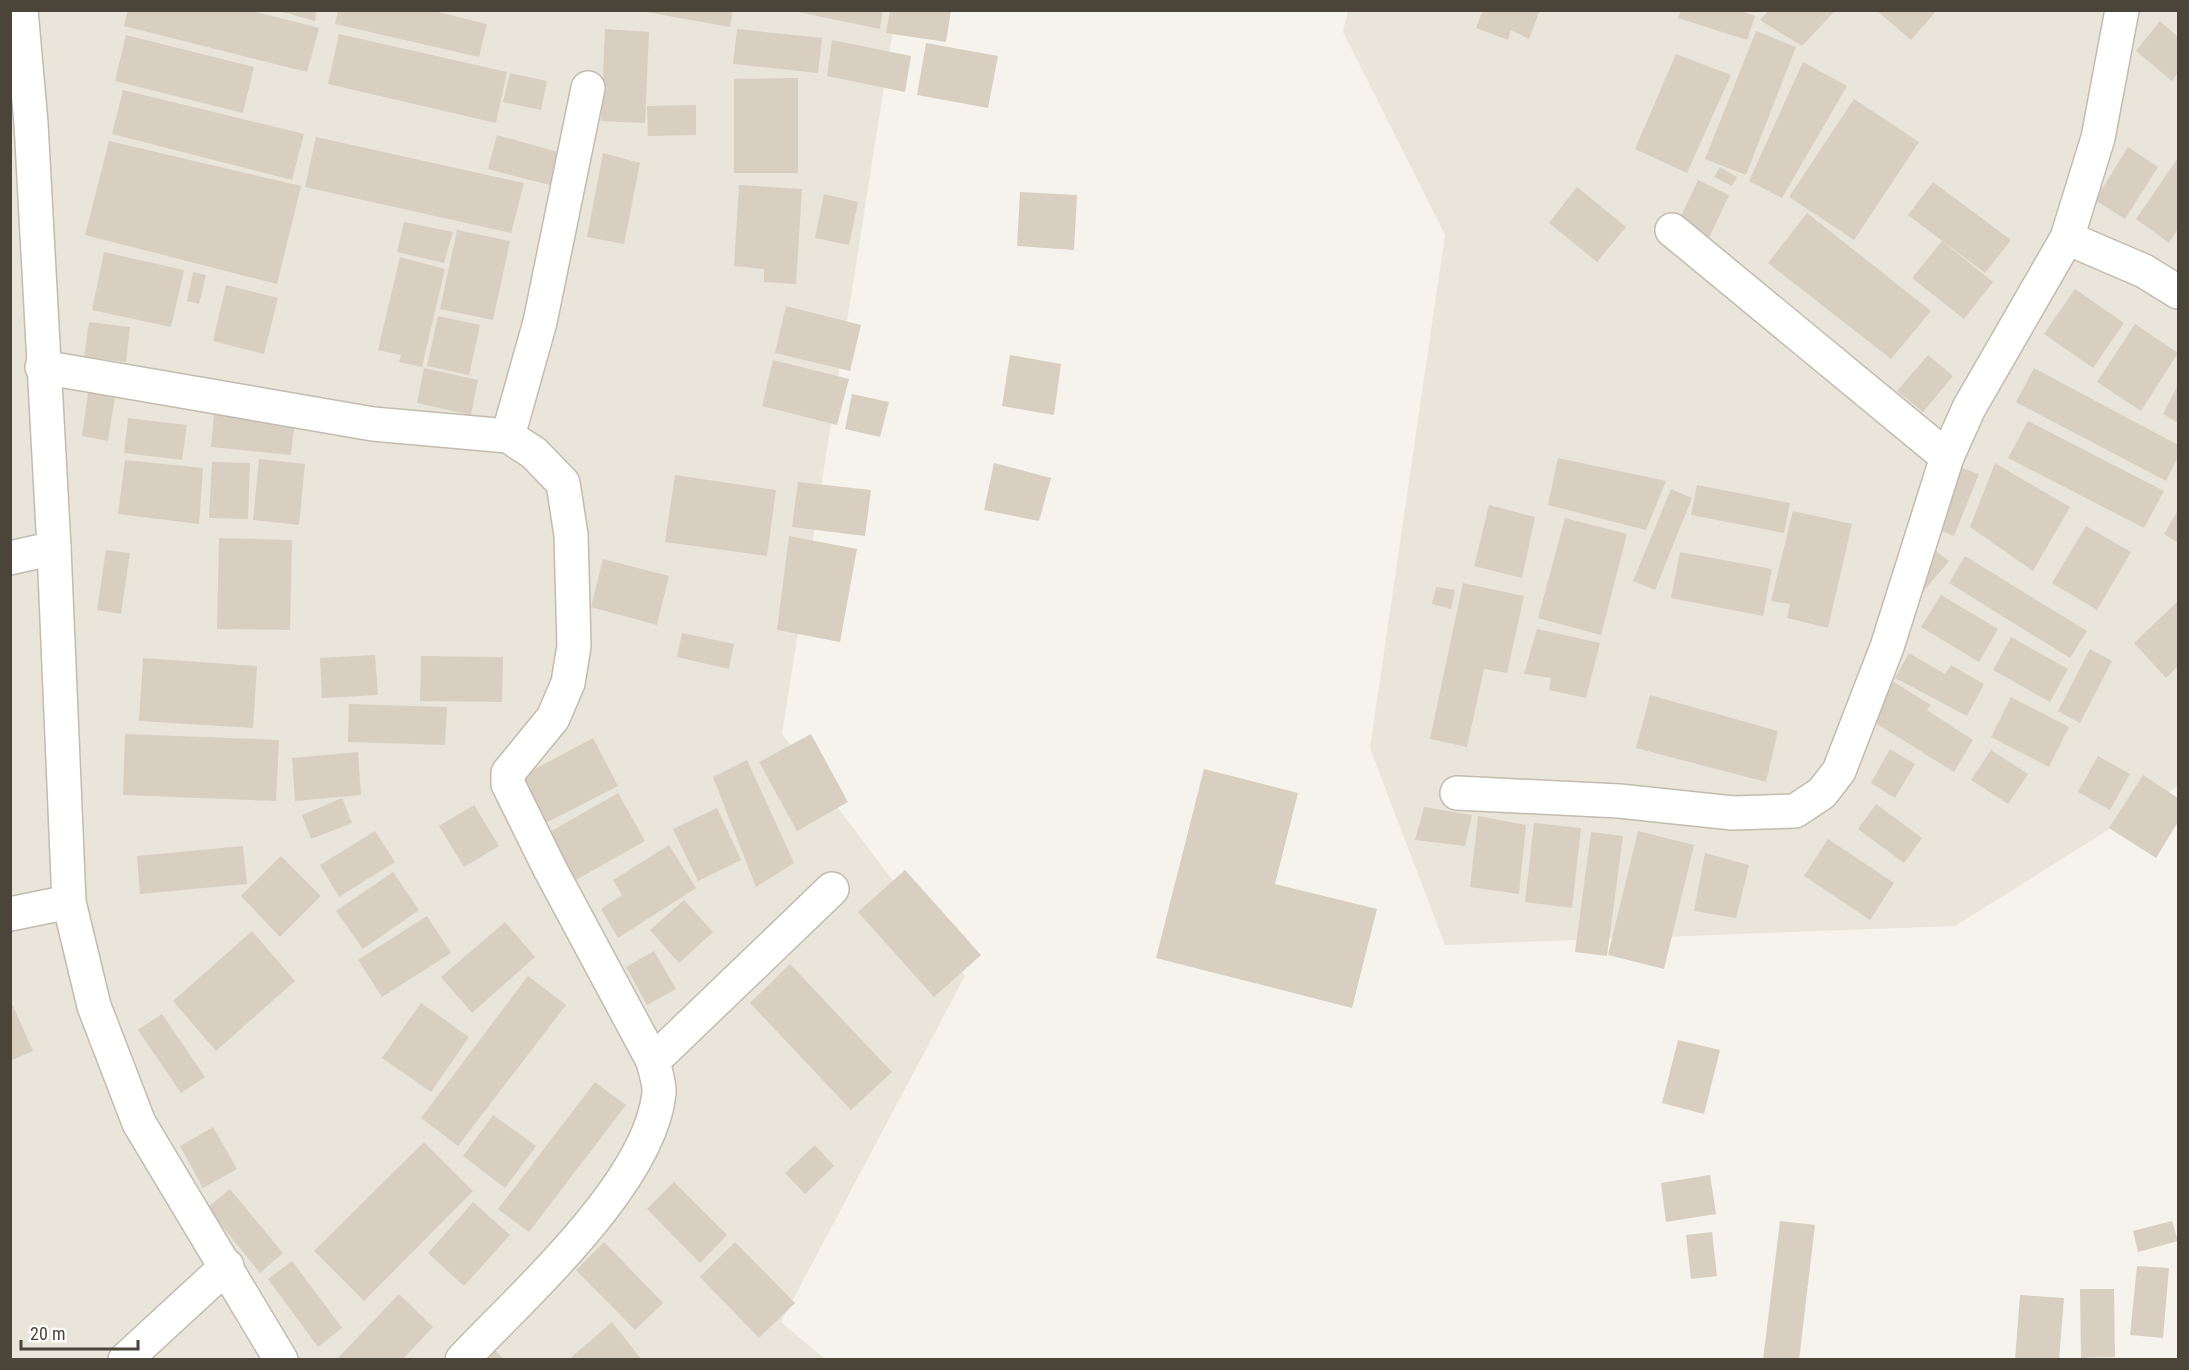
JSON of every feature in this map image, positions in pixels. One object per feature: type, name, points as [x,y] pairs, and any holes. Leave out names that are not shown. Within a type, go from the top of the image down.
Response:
[{"type":"street","points":[[21,10],[31,123],[42,367],[54,548],[69,902],[94,1006],[139,1123],[281,1359]]},
{"type":"street","points":[[1457,793],[1619,801],[1733,813],[1795,811],[1822,793],[1839,771],[1887,647],[1947,457],[1969,408],[2067,238],[2098,138],[2122,10]]},
{"type":"street","points":[[508,436],[540,322],[588,88]]},
{"type":"street","points":[[1672,230],[1947,457]]},
{"type":"street","points":[[2067,238],[2144,271],[2178,292]]},
{"type":"street","points":[[42,367],[373,424],[508,436],[534,453],[563,483],[571,535],[574,587],[574,646],[568,683],[553,718],[508,773],[508,784],[550,869],[653,1061],[660,1092],[648,1134],[603,1210],[462,1359]]},
{"type":"street","points":[[10,558],[54,548]]},
{"type":"street","points":[[653,1061],[832,889]]},
{"type":"street","points":[[10,914],[69,902]]},
{"type":"street","points":[[125,1359],[227,1266]]},
{"type":"shaded area","points":[[1348,10],[2178,11],[2178,786],[1955,926],[1445,945],[1370,748],[1445,235],[1343,32]]},
{"type":"shaded area","points":[[10,11],[896,11],[782,734],[965,976],[781,1322],[825,1359],[11,1359]]},
{"type":"building","points":[[128,10],[249,10],[319,28],[307,72],[124,26]]},
{"type":"building","points":[[276,10],[317,10],[315,21]]},
{"type":"building","points":[[338,10],[430,10],[487,24],[479,57],[335,24]]},
{"type":"building","points":[[635,10],[733,10],[730,27]]},
{"type":"building","points":[[788,10],[883,10],[880,29]]},
{"type":"building","points":[[890,10],[951,10],[946,42],[886,33]]},
{"type":"building","points":[[1483,10],[1540,10],[1529,39],[1511,30],[1508,40],[1476,28]]},
{"type":"building","points":[[1681,10],[1739,10],[1755,16],[1747,40],[1678,18]]},
{"type":"building","points":[[1769,10],[1836,10],[1802,46],[1760,20]]},
{"type":"building","points":[[1876,10],[1937,10],[1911,40]]},
{"type":"building","points":[[2160,21],[2178,37],[2178,73],[2172,81],[2136,51]]},
{"type":"building","points":[[605,29],[649,32],[645,123],[601,121]]},
{"type":"building","points":[[737,29],[822,38],[818,73],[733,64]]},
{"type":"building","points":[[1756,31],[1796,47],[1746,175],[1705,159]]},
{"type":"building","points":[[339,34],[507,72],[496,123],[328,84]]},
{"type":"building","points":[[126,35],[254,67],[243,113],[115,81]]},
{"type":"building","points":[[832,40],[911,56],[905,92],[827,76]]},
{"type":"building","points":[[926,43],[998,56],[988,108],[917,95]]},
{"type":"building","points":[[1676,54],[1731,75],[1687,173],[1635,149]]},
{"type":"building","points":[[1803,62],[1847,86],[1782,198],[1749,181]]},
{"type":"building","points":[[510,73],[547,81],[541,110],[503,102]]},
{"type":"building","points":[[798,78],[798,173],[734,173],[734,79]]},
{"type":"building","points":[[123,90],[304,134],[292,180],[112,134]]},
{"type":"building","points":[[1854,99],[1919,142],[1854,240],[1789,197]]},
{"type":"building","points":[[696,105],[696,135],[648,136],[647,106]]},
{"type":"building","points":[[497,135],[565,154],[557,187],[488,169]]},
{"type":"building","points":[[316,137],[524,183],[511,233],[305,187]]},
{"type":"building","points":[[109,141],[301,186],[277,284],[85,235]]},
{"type":"building","points":[[2128,147],[2158,167],[2125,219],[2095,200]]},
{"type":"building","points":[[603,153],[640,163],[624,244],[587,237]]},
{"type":"building","points":[[2178,158],[2178,229],[2169,243],[2136,219]]},
{"type":"building","points":[[1720,167],[1737,177],[1732,186],[1714,177]]},
{"type":"building","points":[[1698,180],[1729,195],[1709,238],[1678,223]]},
{"type":"building","points":[[1933,182],[2011,240],[1985,273],[1908,215]]},
{"type":"building","points":[[739,185],[802,189],[796,284],[764,282],[764,269],[734,266]]},
{"type":"building","points":[[1577,187],[1626,227],[1597,262],[1549,223]]},
{"type":"building","points":[[1020,192],[1077,195],[1074,250],[1017,246]]},
{"type":"building","points":[[824,194],[858,202],[849,245],[815,238]]},
{"type":"building","points":[[1807,213],[1931,311],[1891,359],[1768,263]]},
{"type":"building","points":[[404,222],[453,232],[444,263],[397,252]]},
{"type":"building","points":[[457,230],[510,241],[493,320],[440,309]]},
{"type":"building","points":[[1942,241],[1993,282],[1964,319],[1912,278]]},
{"type":"building","points":[[104,252],[184,270],[171,327],[92,310]]},
{"type":"building","points":[[400,257],[445,269],[422,367],[399,362],[401,355],[378,350]]},
{"type":"building","points":[[193,272],[206,275],[199,304],[187,301]]},
{"type":"building","points":[[226,285],[278,298],[264,354],[213,341]]},
{"type":"building","points":[[2075,289],[2124,323],[2093,368],[2044,334]]},
{"type":"building","points":[[786,306],[861,325],[850,371],[775,353]]},
{"type":"building","points":[[438,316],[480,325],[469,375],[427,366]]},
{"type":"building","points":[[89,322],[130,327],[126,362],[84,357]]},
{"type":"building","points":[[2135,324],[2178,353],[2141,411],[2097,382]]},
{"type":"building","points":[[1010,355],[1061,364],[1054,415],[1002,406]]},
{"type":"building","points":[[1928,355],[1953,376],[1923,412],[1897,391]]},
{"type":"building","points":[[773,360],[849,379],[837,425],[762,406]]},
{"type":"building","points":[[424,368],[478,380],[471,415],[417,403]]},
{"type":"building","points":[[2034,368],[2178,445],[2178,457],[2166,481],[2016,402]]},
{"type":"building","points":[[2178,385],[2178,423],[2163,414]]},
{"type":"building","points":[[88,392],[115,396],[108,441],[82,436]]},
{"type":"building","points":[[852,394],[889,402],[880,437],[845,429]]},
{"type":"building","points":[[214,413],[295,420],[291,455],[211,447]]},
{"type":"building","points":[[128,418],[187,425],[182,460],[124,453]]},
{"type":"building","points":[[2028,421],[2164,491],[2144,528],[2008,458]]},
{"type":"building","points":[[1558,458],[1666,481],[1646,530],[1548,505]]},
{"type":"building","points":[[259,459],[305,464],[299,525],[253,520]]},
{"type":"building","points":[[125,460],[203,468],[199,524],[118,514]]},
{"type":"building","points":[[212,462],[250,463],[248,519],[209,518]]},
{"type":"building","points":[[994,463],[1051,478],[1039,521],[984,510]]},
{"type":"building","points":[[1995,463],[2070,507],[2033,571],[1970,527]]},
{"type":"building","points":[[1962,468],[1979,474],[1954,536],[1937,529]]},
{"type":"building","points":[[675,475],[776,490],[767,556],[665,542]]},
{"type":"building","points":[[798,482],[871,490],[865,536],[792,527]]},
{"type":"building","points":[[1697,485],[1790,503],[1784,533],[1691,515]]},
{"type":"building","points":[[1671,489],[1692,498],[1655,590],[1633,581]]},
{"type":"building","points":[[1489,505],[1535,517],[1522,578],[1474,566]]},
{"type":"building","points":[[2178,510],[2178,543],[2164,534]]},
{"type":"building","points":[[1793,511],[1852,524],[1828,628],[1787,618],[1790,604],[1771,601]]},
{"type":"building","points":[[1565,518],[1627,534],[1601,635],[1538,618]]},
{"type":"building","points":[[2086,526],[2131,552],[2097,610],[2052,583]]},
{"type":"building","points":[[789,536],[857,549],[840,642],[777,630]]},
{"type":"building","points":[[219,538],[292,540],[290,630],[217,629]]},
{"type":"building","points":[[106,550],[130,553],[121,614],[97,610]]},
{"type":"building","points":[[1936,551],[1949,561],[1923,592],[1910,581]]},
{"type":"building","points":[[1680,552],[1772,569],[1763,616],[1671,598]]},
{"type":"building","points":[[1965,556],[2087,631],[2070,658],[1949,583]]},
{"type":"building","points":[[603,559],[669,576],[657,625],[591,607]]},
{"type":"building","points":[[1463,583],[1524,596],[1507,673],[1484,669],[1467,747],[1430,739]]},
{"type":"building","points":[[1436,587],[1455,590],[1451,609],[1432,604]]},
{"type":"building","points":[[1941,595],[1998,629],[1979,662],[1921,627]]},
{"type":"building","points":[[2178,601],[2178,666],[2166,678],[2134,643]]},
{"type":"building","points":[[1537,629],[1600,643],[1586,698],[1549,690],[1551,678],[1524,674]]},
{"type":"building","points":[[682,633],[734,644],[729,669],[677,657]]},
{"type":"building","points":[[2011,637],[2068,669],[2050,702],[1993,670]]},
{"type":"building","points":[[2090,649],[2112,661],[2080,723],[2058,711]]},
{"type":"building","points":[[1909,653],[1945,674],[1951,665],[1984,684],[1967,716],[1895,678]]},
{"type":"building","points":[[375,655],[378,695],[322,698],[320,658]]},
{"type":"building","points":[[421,656],[503,657],[502,702],[420,701]]},
{"type":"building","points":[[143,658],[257,666],[253,728],[139,721]]},
{"type":"building","points":[[1889,679],[1931,705],[1927,710],[1973,740],[1954,772],[1869,719]]},
{"type":"building","points":[[1650,695],[1778,731],[1766,782],[1636,748]]},
{"type":"building","points":[[2011,697],[2069,727],[2049,767],[1991,737]]},
{"type":"building","points":[[349,704],[447,707],[445,745],[348,742]]},
{"type":"building","points":[[125,734],[279,740],[276,801],[123,795]]},
{"type":"building","points":[[811,734],[848,802],[797,831],[759,762]]},
{"type":"building","points":[[593,738],[618,786],[544,824],[520,777]]},
{"type":"building","points":[[1890,749],[1915,764],[1895,798],[1871,783]]},
{"type":"building","points":[[1991,750],[2028,774],[2008,804],[1971,780]]},
{"type":"building","points":[[358,752],[361,795],[295,801],[292,758]]},
{"type":"building","points":[[2098,756],[2130,774],[2110,810],[2078,792]]},
{"type":"building","points":[[747,760],[794,863],[756,887],[713,777]]},
{"type":"building","points":[[1204,769],[1298,793],[1275,884],[1377,909],[1352,1008],[1156,958]]},
{"type":"building","points":[[2143,775],[2178,798],[2178,822],[2156,858],[2109,828]]},
{"type":"building","points":[[618,793],[645,841],[574,881],[548,833]]},
{"type":"building","points":[[342,798],[352,823],[311,839],[302,815]]},
{"type":"building","points":[[1876,804],[1922,838],[1904,863],[1858,829]]},
{"type":"building","points":[[474,805],[499,846],[464,867],[439,826]]},
{"type":"building","points":[[1424,807],[1472,815],[1465,846],[1415,840]]},
{"type":"building","points":[[717,808],[741,860],[698,881],[673,829]]},
{"type":"building","points":[[1478,816],[1526,825],[1519,894],[1470,887]]},
{"type":"building","points":[[1534,823],[1581,828],[1572,908],[1525,902]]},
{"type":"building","points":[[375,831],[395,862],[339,897],[320,865]]},
{"type":"building","points":[[1638,831],[1694,845],[1664,969],[1608,955]]},
{"type":"building","points":[[1591,832],[1623,836],[1607,956],[1575,952]]},
{"type":"building","points":[[1828,839],[1894,883],[1870,920],[1804,876]]},
{"type":"building","points":[[669,845],[696,888],[618,938],[601,909],[622,895],[613,880]]},
{"type":"building","points":[[243,846],[247,884],[140,894],[137,856]]},
{"type":"building","points":[[1705,853],[1749,865],[1736,918],[1694,911]]},
{"type":"building","points":[[281,856],[321,896],[280,937],[241,896]]},
{"type":"building","points":[[905,870],[981,955],[934,997],[858,912]]},
{"type":"building","points":[[393,872],[419,910],[363,949],[336,911]]},
{"type":"building","points":[[684,900],[713,932],[679,963],[650,930]]},
{"type":"building","points":[[427,916],[451,953],[382,997],[358,960]]},
{"type":"building","points":[[505,922],[535,957],[472,1013],[441,977]]},
{"type":"building","points":[[252,931],[295,981],[216,1051],[173,1001]]},
{"type":"building","points":[[654,951],[676,989],[647,1005],[626,967]]},
{"type":"building","points":[[790,964],[892,1072],[851,1110],[750,1003]]},
{"type":"building","points":[[528,976],[566,1005],[458,1146],[421,1118]]},
{"type":"building","points":[[10,999],[33,1051],[10,1061]]},
{"type":"building","points":[[421,1003],[469,1037],[431,1092],[382,1058]]},
{"type":"building","points":[[162,1014],[205,1077],[181,1093],[138,1030]]},
{"type":"building","points":[[1678,1040],[1720,1050],[1704,1114],[1662,1103]]},
{"type":"building","points":[[595,1082],[626,1105],[529,1232],[498,1209]]},
{"type":"building","points":[[493,1115],[536,1146],[505,1188],[463,1156]]},
{"type":"building","points":[[213,1127],[237,1169],[203,1188],[180,1146]]},
{"type":"building","points":[[424,1142],[473,1191],[364,1301],[314,1251]]},
{"type":"building","points":[[815,1145],[834,1166],[805,1194],[785,1173]]},
{"type":"building","points":[[1710,1175],[1716,1214],[1666,1222],[1661,1183]]},
{"type":"building","points":[[674,1182],[727,1235],[700,1263],[647,1209]]},
{"type":"building","points":[[230,1189],[283,1253],[260,1273],[207,1208]]},
{"type":"building","points":[[473,1202],[510,1235],[464,1286],[428,1253]]},
{"type":"building","points":[[1780,1221],[1815,1225],[1799,1360],[1763,1360]]},
{"type":"building","points":[[2172,1221],[2178,1241],[2138,1252],[2133,1231]]},
{"type":"building","points":[[1712,1232],[1717,1276],[1691,1279],[1686,1235]]},
{"type":"building","points":[[604,1242],[663,1303],[635,1330],[576,1270]]},
{"type":"building","points":[[735,1242],[795,1303],[759,1338],[700,1277]]},
{"type":"building","points":[[292,1261],[342,1328],[318,1347],[268,1279]]},
{"type":"building","points":[[2137,1266],[2169,1268],[2163,1338],[2130,1335]]},
{"type":"building","points":[[2080,1289],[2114,1289],[2115,1357],[2081,1358]]},
{"type":"building","points":[[399,1294],[433,1327],[402,1360],[336,1360]]},
{"type":"building","points":[[2020,1295],[2064,1298],[2059,1360],[2015,1360]]},
{"type":"building","points":[[612,1322],[642,1360],[568,1360]]},
{"type":"building","points":[[490,1344],[504,1360],[473,1360]]}]
